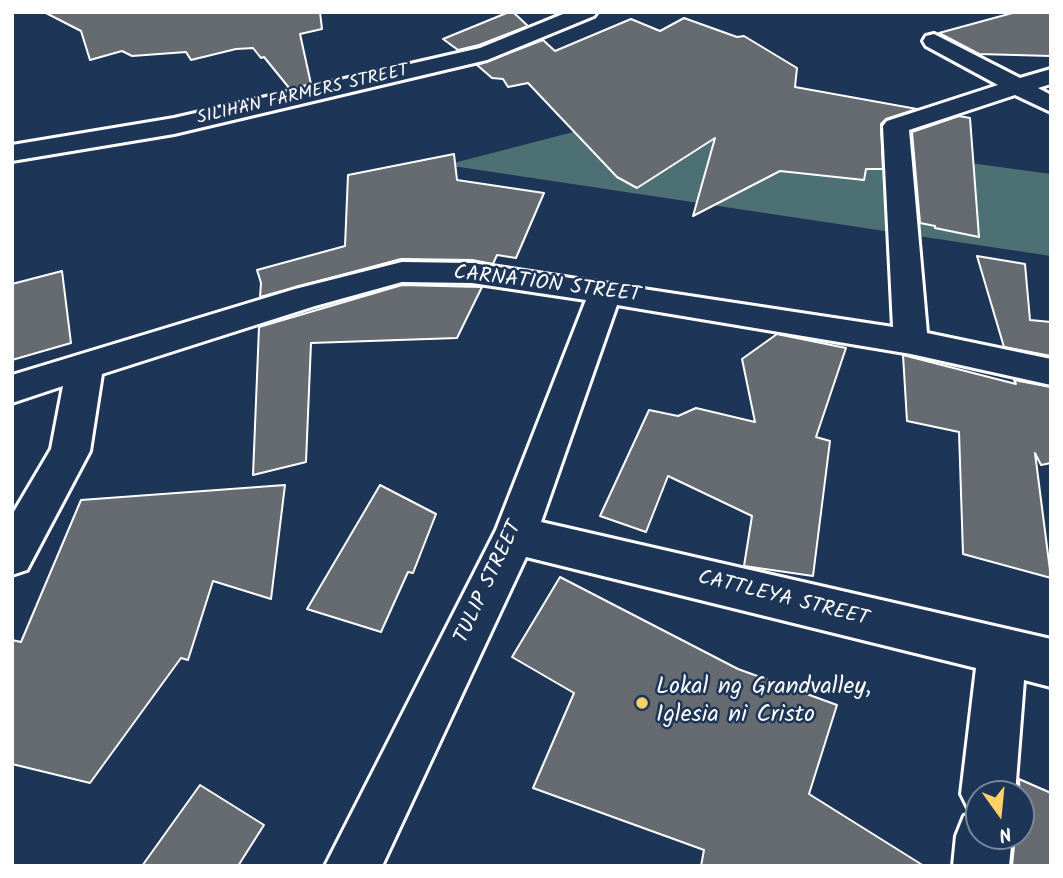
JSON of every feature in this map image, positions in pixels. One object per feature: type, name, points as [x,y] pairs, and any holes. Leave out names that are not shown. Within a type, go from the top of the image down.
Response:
[{"type":"street","name":"SILIHAN FARMERS STREET","points":[[12,153],[174,126],[487,53],[587,12]]},
{"type":"street","points":[[934,41],[1051,105]]},
{"type":"street","points":[[911,342],[896,126],[1051,76]]},
{"type":"street","name":"CARNATION STREET","points":[[12,389],[306,297],[402,272],[472,273],[605,292],[911,342],[1051,372]]},
{"type":"street","name":"TULIP STREET","points":[[353,866],[515,535],[605,292]]},
{"type":"street","points":[[12,556],[70,451],[85,367]]},
{"type":"street","name":"CATTLEYA STREET","points":[[515,535],[1051,663]]},
{"type":"street","points":[[989,780],[1002,653]]},
{"type":"green space","points":[[631,117],[1051,174],[1051,256],[446,165]]},
{"type":"building","points":[[44,12],[320,12],[322,29],[300,34],[311,84],[290,89],[264,57],[261,58],[253,48],[236,49],[191,60],[186,52],[132,56],[122,51],[90,60],[81,31]]},
{"type":"building","points":[[513,12],[528,26],[458,50],[443,39]]},
{"type":"building","points":[[1016,12],[1051,12],[1051,56],[979,54],[939,33]]},
{"type":"building","points":[[684,18],[737,37],[744,36],[797,68],[795,87],[917,109],[886,119],[881,124],[883,169],[866,169],[864,180],[780,171],[693,216],[715,138],[637,188],[617,177],[528,83],[508,87],[503,79],[492,78],[477,65],[543,40],[555,51],[631,19],[660,31]]},
{"type":"building","points":[[959,116],[970,118],[979,237],[920,223],[912,132]]},
{"type":"building","points":[[454,154],[457,180],[544,193],[516,258],[497,255],[493,264],[472,260],[401,259],[260,297],[261,283],[257,270],[345,246],[348,175]]},
{"type":"building","points":[[977,256],[1025,264],[1030,320],[1051,322],[1051,356],[1004,347]]},
{"type":"building","points":[[62,271],[71,343],[12,360],[12,284]]},
{"type":"building","points":[[402,285],[482,287],[457,338],[311,343],[306,462],[253,475],[259,327]]},
{"type":"building","points":[[777,334],[846,348],[816,437],[830,441],[813,576],[744,566],[752,516],[668,476],[646,532],[600,516],[649,410],[678,416],[696,408],[755,422],[742,359]]},
{"type":"building","points":[[903,355],[1016,384],[1014,380],[1051,387],[1051,463],[1041,465],[1035,453],[1051,578],[963,554],[959,432],[907,421]]},
{"type":"building","points":[[285,485],[271,599],[213,581],[188,660],[181,658],[90,783],[12,764],[12,640],[21,642],[81,500]]},
{"type":"building","points":[[380,485],[436,514],[413,573],[408,572],[381,632],[307,609]]},
{"type":"building","points":[[560,577],[738,669],[837,705],[809,794],[924,866],[701,866],[704,850],[533,788],[574,693],[512,657]]},
{"type":"building","points":[[200,785],[264,825],[238,866],[142,866]]},
{"type":"building","points":[[1035,786],[1051,793],[1051,866],[1012,866],[1014,850],[1035,850]]},
{"type":"place","name":"Lokal ng Grandvalley, Iglesia ni Cristo","points":[[642,703]]}]
